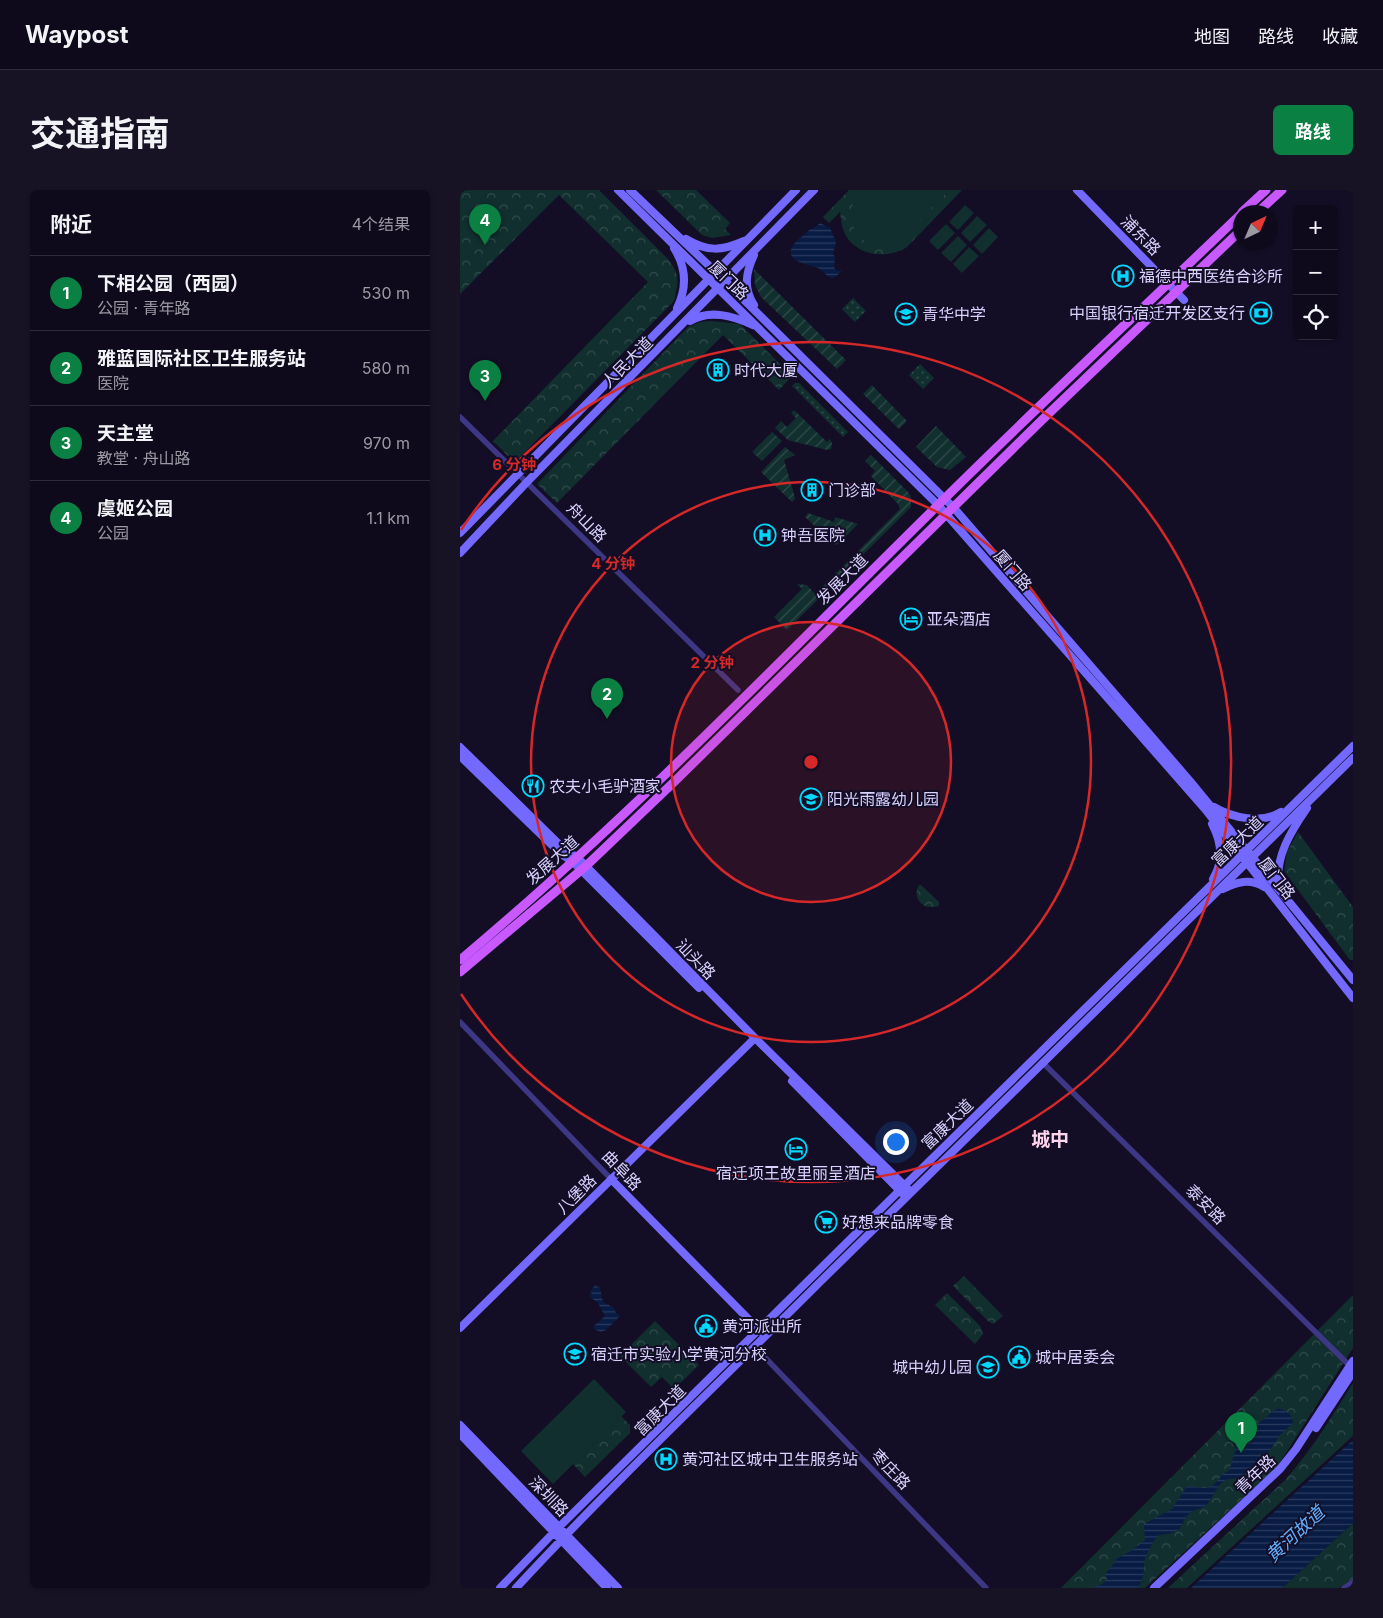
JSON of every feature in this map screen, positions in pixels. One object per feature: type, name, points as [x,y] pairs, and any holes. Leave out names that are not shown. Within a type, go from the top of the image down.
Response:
[{"type":"main road","name":"发展大道","points":[[1250,205],[1266,190]]},
{"type":"main road","points":[[1266,205],[1282,190]]},
{"type":"main road","name":"发展大道","points":[[460,960],[576,860],[791,652],[945,498],[1233,221]]},
{"type":"main road","name":"发展大道","points":[[460,972],[583,868],[674,782],[1233,237]]},
{"type":"street","name":"厦门路","points":[[618,190],[716,272],[945,498],[1247,856],[1280,889],[1353,980]]},
{"type":"street","name":"厦门路","points":[[630,190],[709,279],[938,505],[1207,807]]},
{"type":"street","name":"人民大道","points":[[460,533],[796,190]]},
{"type":"street","name":"人民大道","points":[[460,553],[527,482],[814,190]]},
{"type":"street","name":"浦东路","points":[[1077,190],[1184,300]]},
{"type":"street","points":[[671,235],[710,248],[730,248],[748,239]]},
{"type":"street","points":[[671,235],[683,265],[683,294],[674,315]]},
{"type":"street","points":[[757,248],[748,267],[747,290],[749,298],[763,318]]},
{"type":"street","points":[[681,326],[696,317],[714,314],[740,319],[757,326]]},
{"type":"street","name":"舟山路","points":[[460,417],[738,690]]},
{"type":"street","name":"富康大道","points":[[1315,790],[1353,746]]},
{"type":"street","name":"汕头路","points":[[460,747],[576,860],[909,1195]]},
{"type":"street","name":"汕头路","points":[[460,756],[561,854],[576,860]]},
{"type":"street","name":"富康大道","points":[[516,1588],[564,1537],[1247,856],[1315,790],[1353,758]]},
{"type":"street","points":[[1207,807],[1242,817],[1274,817],[1315,790]]},
{"type":"street","points":[[1280,889],[1278,868],[1283,849],[1315,790]]},
{"type":"street","points":[[1207,807],[1219,837],[1222,854],[1209,894]]},
{"type":"street","name":"厦门路","points":[[1247,856],[1271,893],[1353,998]]},
{"type":"street","points":[[1209,894],[1241,881],[1258,884],[1271,893]]},
{"type":"street","name":"富康大道","points":[[500,1588],[902,1188],[1209,894]]},
{"type":"street","name":"曲阜路","points":[[460,1022],[765,1337]]},
{"type":"street","name":"八堡路","points":[[460,1328],[753,1039]]},
{"type":"street","name":"泰安路","points":[[1042,1062],[1352,1366]]},
{"type":"street","name":"枣庄路","points":[[755,1347],[986,1588]]},
{"type":"street","name":"青年路","points":[[1154,1588],[1280,1470],[1352,1366]]},
{"type":"street","name":"青年路","points":[[1159,1588],[1287,1467],[1317,1426],[1352,1366]]},
{"type":"street","name":"深圳路","points":[[460,1425],[557,1530]]},
{"type":"street","name":"深圳路","points":[[460,1434],[618,1588]]},
{"type":"street","name":"深圳路","points":[[564,1537],[607,1588]]},
{"type":"street","points":[[1344,1588],[1353,1582]]},
{"type":"green space","points":[[460,190],[599,190],[668,259],[677,275],[674,301],[518,459],[508,456],[493,441],[648,282],[559,195],[460,294]]},
{"type":"green space","points":[[656,190],[696,190],[730,223],[725,229],[731,235],[712,238],[702,235]]},
{"type":"green space","points":[[849,190],[962,190],[907,247],[891,253],[874,254],[858,248],[846,236],[840,212],[829,223],[823,217]]},
{"type":"green space","points":[[862,190],[949,190],[901,239],[889,245],[878,246],[859,236],[853,226],[851,215],[854,202]]},
{"type":"green space","points":[[965,205],[974,213],[958,230],[949,222]]},
{"type":"green space","points":[[977,216],[987,225],[970,242],[961,233]]},
{"type":"green space","points":[[946,224],[955,233],[938,250],[929,241]]},
{"type":"green space","points":[[989,228],[998,237],[982,254],[973,245]]},
{"type":"green space","points":[[958,236],[967,245],[951,262],[941,253]]},
{"type":"green space","points":[[969,247],[979,256],[962,273],[953,264]]},
{"type":"green space","points":[[754,269],[846,360],[837,369],[761,297],[755,285]]},
{"type":"green space","points":[[853,298],[866,311],[855,322],[842,309]]},
{"type":"green space","points":[[711,321],[740,324],[792,376],[779,390],[723,335],[557,503],[537,484],[688,327],[700,322]]},
{"type":"green space","points":[[920,364],[934,378],[923,389],[909,375]]},
{"type":"green space","points":[[795,383],[799,383],[848,432],[843,437],[792,386]]},
{"type":"green space","points":[[872,385],[907,421],[899,429],[863,394]]},
{"type":"green space","points":[[794,410],[827,442],[830,439],[832,443],[831,449],[827,450],[788,440],[775,428],[781,421],[787,427],[796,418],[791,413]]},
{"type":"green space","points":[[936,426],[966,457],[950,470],[937,467],[916,447]]},
{"type":"green space","points":[[772,432],[782,441],[762,461],[753,451]]},
{"type":"green space","points":[[785,447],[795,455],[784,460],[795,499],[792,502],[761,472]]},
{"type":"green space","points":[[871,455],[909,493],[911,507],[787,630],[774,617],[802,589],[797,584],[807,585],[815,594],[900,509],[898,504],[871,476],[875,471],[865,461]]},
{"type":"green space","points":[[808,513],[834,522],[835,517],[858,524],[835,545],[805,517]]},
{"type":"green space","points":[[1298,832],[1353,907],[1353,960],[1350,960],[1284,871],[1287,852]]},
{"type":"green space","points":[[919,885],[939,902],[939,906],[928,907],[920,903],[917,895]]},
{"type":"green space","points":[[964,1276],[1003,1316],[993,1324],[953,1286]]},
{"type":"green space","points":[[947,1293],[980,1326],[983,1334],[975,1344],[935,1305]]},
{"type":"green space","points":[[1353,1295],[1353,1348],[1277,1467],[1145,1588],[1061,1588]]},
{"type":"green space","points":[[655,1321],[699,1365],[674,1389],[662,1377],[651,1387],[620,1356]]},
{"type":"green space","points":[[594,1379],[626,1412],[553,1484],[521,1451]]},
{"type":"green space","points":[[1353,1383],[1353,1436],[1187,1588],[1168,1588],[1295,1469],[1313,1445]]},
{"type":"green space","points":[[621,1416],[630,1425],[630,1433],[585,1477],[573,1464]]},
{"type":"green space","points":[[1353,1523],[1353,1579],[1339,1588],[1282,1588]]},
{"type":"water","points":[[820,223],[830,228],[836,242],[833,254],[835,257],[834,267],[836,270],[842,271],[834,278],[829,277],[818,268],[798,261],[791,255],[793,245]]},
{"type":"water","points":[[595,1285],[600,1288],[603,1302],[614,1308],[620,1316],[606,1330],[601,1332],[594,1329],[594,1326],[605,1316],[598,1303],[589,1296]]},
{"type":"water","points":[[1276,1409],[1288,1412],[1293,1423],[1280,1435],[1260,1464],[1245,1479],[1235,1478],[1224,1481],[1207,1504],[1190,1513],[1177,1531],[1157,1536],[1146,1557],[1143,1576],[1138,1588],[1093,1588],[1105,1582],[1107,1579],[1105,1575],[1116,1559],[1131,1551],[1145,1540],[1144,1524],[1172,1509],[1186,1487],[1205,1488],[1211,1486],[1229,1471],[1239,1442],[1246,1429],[1257,1425]]},
{"type":"water","name":"黄河故道","points":[[1353,1440],[1353,1523],[1282,1588],[1191,1588]]},
{"type":"place","name":"虞姬公园","points":[[485,245]]},
{"type":"place","name":"福德中西医结合诊所","points":[[1123,276]]},
{"type":"place","name":"中国银行宿迁开发区支行","points":[[1261,313]]},
{"type":"place","name":"青华中学","points":[[906,314]]},
{"type":"place","name":"时代大厦","points":[[718,370]]},
{"type":"place","name":"天主堂","points":[[485,401]]},
{"type":"place","name":"门诊部","points":[[812,490]]},
{"type":"place","name":"钟吾医院","points":[[765,535]]},
{"type":"place","name":"亚朵酒店","points":[[911,619]]},
{"type":"place","name":"雅蓝国际社区卫生服务站","points":[[607,719]]},
{"type":"place","name":"农夫小毛驴酒家","points":[[533,786]]},
{"type":"place","name":"阳光雨露幼儿园","points":[[811,799]]},
{"type":"place","name":"宿迁项王故里丽呈酒店","points":[[796,1149]]},
{"type":"place","name":"好想来品牌零食","points":[[826,1222]]},
{"type":"place","name":"黄河派出所","points":[[706,1326]]},
{"type":"place","name":"宿迁市实验小学黄河分校","points":[[575,1354]]},
{"type":"place","name":"城中居委会","points":[[1019,1357]]},
{"type":"place","name":"城中幼儿园","points":[[988,1367]]},
{"type":"place","name":"下相公园（西园）","points":[[1241,1453]]},
{"type":"place","name":"黄河社区城中卫生服务站","points":[[666,1459]]},
{"type":"district","name":"城中","points":[[1050,1139]]}]
